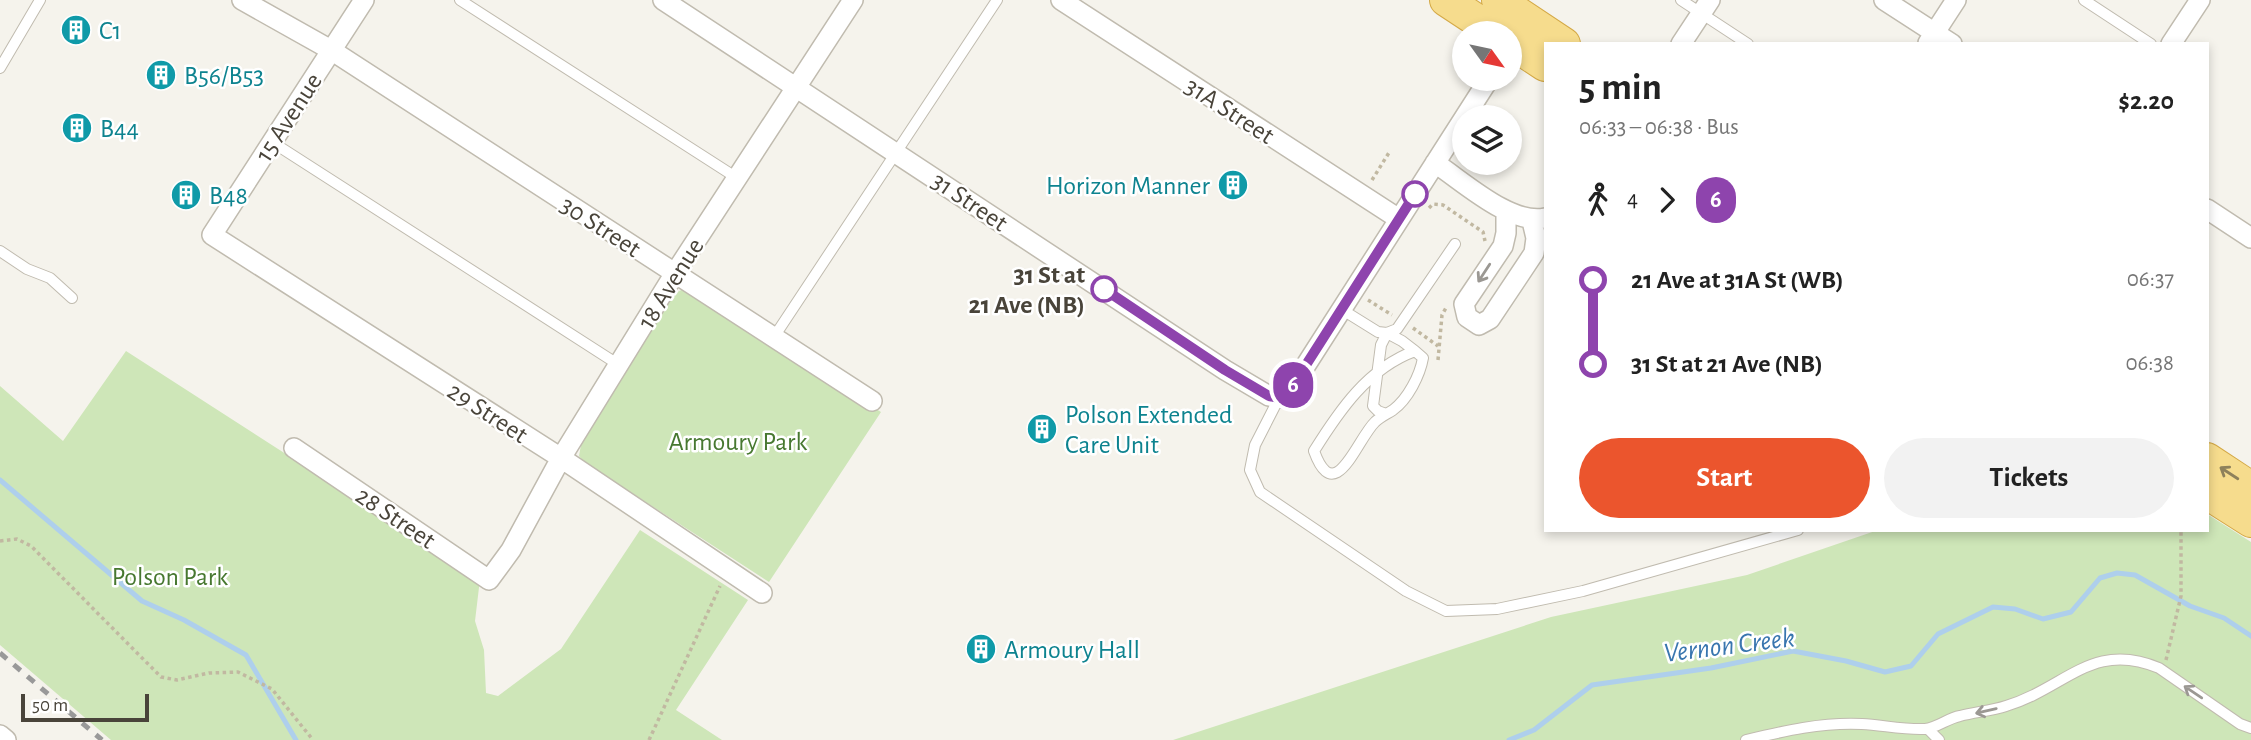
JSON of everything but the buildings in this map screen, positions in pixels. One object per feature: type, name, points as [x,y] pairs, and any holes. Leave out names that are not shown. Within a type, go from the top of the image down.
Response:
[{"type":"highway","points":[[1446,0],[1478,21]]},
{"type":"highway","points":[[1498,0],[1507,21]]},
{"type":"highway","points":[[1522,38],[1550,42]]},
{"type":"highway","points":[[1522,44],[1544,64]]},
{"type":"highway","points":[[2209,460],[2251,488]]},
{"type":"highway","points":[[2209,494],[2251,521]]},
{"type":"street","name":"30 Street","points":[[242,0],[331,50],[872,401]]},
{"type":"street","name":"15 Avenue","points":[[212,235],[364,0]]},
{"type":"street","name":"31 Street","points":[[663,0],[898,152],[1225,370],[1269,396],[1279,398]]},
{"type":"street","name":"18 Avenue","points":[[496,571],[517,539],[561,458],[675,273],[853,0]]},
{"type":"street","name":"31A Street","points":[[1061,0],[1399,219]]},
{"type":"street","points":[[1884,0],[1931,38],[1956,0]]},
{"type":"street","points":[[2172,42],[2200,0]]},
{"type":"street","points":[[1682,42],[1706,7]]},
{"type":"street","points":[[1279,398],[1290,390],[1481,91]]},
{"type":"street","points":[[1435,163],[1506,211],[1539,220],[1534,253],[1490,319],[1479,325],[1467,317],[1464,304],[1503,246],[1506,211]]},
{"type":"street","points":[[2209,210],[2251,238]]},
{"type":"street","name":"29 Street","points":[[212,235],[561,458],[762,593]]},
{"type":"street","name":"28 Street","points":[[294,448],[489,580],[496,571]]},
{"type":"street","points":[[0,735],[6,740]]},
{"type":"lane","points":[[0,68],[40,0]]},
{"type":"lane","points":[[460,0],[737,178]]},
{"type":"lane","points":[[774,337],[997,0]]},
{"type":"lane","points":[[1681,0],[1706,7],[1746,42]]},
{"type":"lane","points":[[2084,0],[2148,42]]},
{"type":"lane","points":[[271,141],[619,365]]},
{"type":"lane","points":[[1386,414],[1373,406],[1381,345],[1387,333],[1397,329],[1455,244]]},
{"type":"lane","points":[[0,251],[27,269],[50,278],[72,298]]},
{"type":"lane","points":[[1341,309],[1378,332],[1387,333],[1402,341],[1415,351],[1423,358],[1420,373],[1396,408],[1375,421],[1346,467],[1336,473],[1329,473],[1319,466],[1314,451],[1346,402],[1394,360],[1415,351]]},
{"type":"lane","points":[[1279,398],[1255,444],[1250,470],[1260,492],[1406,590],[1446,611],[1497,610],[1583,591],[1791,532]]},
{"type":"lane","points":[[1746,740],[1809,726],[1860,724],[1928,729],[1958,716],[1986,712],[2020,702],[2106,659],[2133,660],[2163,671],[2240,724],[2251,728]]},
{"type":"lane","points":[[1928,729],[1939,740]]},
{"type":"path","points":[[1372,180],[1390,151]]},
{"type":"path","points":[[1368,300],[1392,315]]},
{"type":"path","points":[[1411,327],[1439,346]]},
{"type":"path","points":[[2163,671],[2181,596],[2181,532]]},
{"type":"path","points":[[0,541],[17,539],[31,546],[161,677],[177,680],[209,673],[238,672],[272,689],[313,740]]},
{"type":"path","points":[[649,740],[724,578]]},
{"type":"green space","name":"Armoury Park","points":[[683,289],[881,412],[769,582],[584,462],[579,456],[581,445],[674,294]]},
{"type":"green space","name":"Polson Park","points":[[126,351],[480,579],[475,621],[484,650],[486,693],[498,696],[561,649],[640,530],[748,600],[676,710],[722,740],[111,740],[0,645],[0,386],[63,441]]},
{"type":"green space","points":[[2209,515],[2251,542],[2251,740],[1173,740],[1551,617],[1747,575],[1872,532],[2209,532]]},
{"type":"waterway","name":"Vernon Creek","points":[[0,480],[142,601],[184,620],[246,655],[296,740]]},
{"type":"waterway","name":"Vernon Creek","points":[[1509,740],[1534,730],[1592,685],[1711,668],[1793,651],[1885,672],[1911,666],[1938,634],[1993,607],[2015,609],[2043,619],[2071,612],[2100,578],[2117,573],[2135,575],[2190,606],[2224,618],[2251,636]]},
{"type":"railway","points":[[0,653],[102,740]]},
{"type":"bus line","name":"6","points":[[1104,289],[1225,370],[1269,396],[1279,398],[1290,390],[1415,194]]},
{"type":"place","name":"C1","points":[[76,30]]},
{"type":"place","name":"B56/B53","points":[[161,75]]},
{"type":"place","name":"B44","points":[[77,128]]},
{"type":"place","name":"Horizon Manner","points":[[1233,185]]},
{"type":"place","name":"B48","points":[[186,195]]},
{"type":"place","name":"31 St at 21 Ave (NB)","points":[[1104,289]]},
{"type":"place","name":"Polson Extended Care Unit","points":[[1042,429]]},
{"type":"place","name":"Armoury Hall","points":[[981,649]]}]
